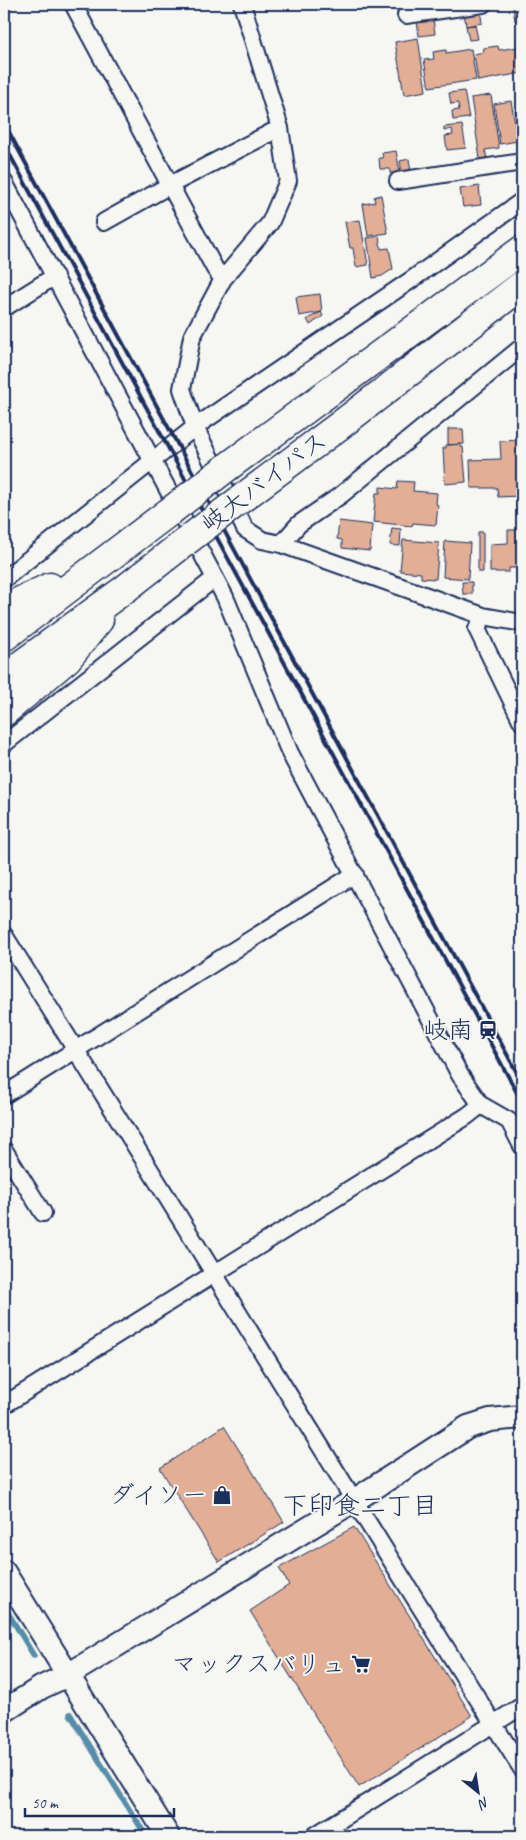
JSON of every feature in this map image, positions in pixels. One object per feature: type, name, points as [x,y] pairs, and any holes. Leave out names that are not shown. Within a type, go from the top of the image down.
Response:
[{"type":"highway","name":"岐大バイパス","points":[[4,637],[230,465],[522,250]]},
{"type":"highway","name":"岐大バイパス","points":[[4,677],[125,588],[522,285]]},
{"type":"highway","points":[[4,609],[101,563]]},
{"type":"highway","points":[[4,712],[67,658],[125,588]]},
{"type":"street","points":[[73,4],[222,279]]},
{"type":"street","points":[[242,4],[280,128],[288,181],[270,223],[222,279],[192,337],[182,389],[195,427],[245,529],[262,540],[281,544],[483,616],[522,623]]},
{"type":"street","points":[[406,15],[483,4]]},
{"type":"street","points":[[104,222],[170,185],[280,128]]},
{"type":"street","points":[[398,181],[522,162]]},
{"type":"street","points":[[4,182],[225,597],[290,752],[460,1075],[481,1105],[509,1121],[522,1146]]},
{"type":"street","points":[[4,579],[195,427],[411,280],[522,201]]},
{"type":"street","points":[[4,308],[55,276]]},
{"type":"street","points":[[281,544],[299,524],[341,495],[522,347]]},
{"type":"street","points":[[4,744],[215,578]]},
{"type":"street","points":[[483,616],[477,630],[522,722]]},
{"type":"street","points":[[4,1095],[355,874]]},
{"type":"street","points":[[4,935],[522,1769]]},
{"type":"street","points":[[4,1405],[214,1272],[467,1116],[481,1105]]},
{"type":"street","points":[[4,1150],[43,1213]]},
{"type":"street","points":[[4,1711],[42,1687],[68,1675],[355,1500],[468,1427],[490,1420],[522,1417]]},
{"type":"street","points":[[4,1572],[168,1836]]},
{"type":"street","points":[[314,1836],[522,1706]]},
{"type":"building","points":[[520,6],[522,20],[515,21],[513,7]]},
{"type":"building","points":[[480,9],[482,23],[466,26],[464,12]]},
{"type":"building","points":[[433,18],[435,34],[419,36],[417,21]]},
{"type":"building","points":[[475,25],[478,39],[469,40],[466,26]]},
{"type":"building","points":[[522,37],[522,71],[517,38]]},
{"type":"building","points":[[418,38],[426,91],[404,95],[395,42]]},
{"type":"building","points":[[498,46],[499,50],[518,47],[522,73],[478,81],[474,54],[484,52],[483,48]]},
{"type":"building","points":[[471,49],[476,80],[429,87],[424,60],[434,59],[433,52],[446,50],[446,53]]},
{"type":"building","points":[[464,91],[469,118],[453,120],[452,111],[459,110],[458,103],[451,104],[449,93]]},
{"type":"building","points":[[491,95],[499,148],[485,150],[487,158],[480,159],[471,98]]},
{"type":"building","points":[[511,101],[518,141],[500,144],[494,104]]},
{"type":"building","points":[[522,107],[522,139],[519,139],[515,109]]},
{"type":"building","points":[[462,125],[466,148],[447,150],[445,136],[453,135],[452,129],[444,131],[444,127]]},
{"type":"building","points":[[396,151],[400,172],[391,174],[390,169],[380,169],[379,158],[383,158],[382,153]]},
{"type":"building","points":[[409,159],[411,172],[402,173],[400,161]]},
{"type":"building","points":[[479,186],[481,205],[463,207],[460,189]]},
{"type":"building","points":[[381,195],[388,233],[368,236],[363,204],[375,202],[374,197]]},
{"type":"building","points":[[360,220],[368,265],[356,267],[353,248],[350,248],[345,222]]},
{"type":"building","points":[[379,236],[381,249],[389,248],[393,269],[382,276],[373,278],[367,238]]},
{"type":"building","points":[[320,294],[322,312],[299,316],[296,297]]},
{"type":"building","points":[[321,312],[323,316],[310,325],[307,319]]},
{"type":"building","points":[[448,429],[463,429],[464,444],[448,445]]},
{"type":"building","points":[[519,440],[520,496],[498,497],[497,488],[471,488],[470,460],[501,459],[500,441]]},
{"type":"building","points":[[461,444],[461,447],[463,447],[466,482],[445,484],[443,448],[446,448],[446,445]]},
{"type":"building","points":[[398,481],[414,482],[413,491],[437,493],[436,525],[413,523],[412,526],[373,522],[376,493],[380,493],[380,487],[397,489]]},
{"type":"building","points":[[339,521],[372,525],[370,551],[342,548],[342,540],[337,539]]},
{"type":"building","points":[[392,528],[401,529],[400,546],[390,545]]},
{"type":"building","points":[[508,530],[522,530],[522,568],[509,568],[509,572],[490,572],[490,544],[508,543]]},
{"type":"building","points":[[478,532],[483,532],[483,572],[478,572]]},
{"type":"building","points":[[403,540],[439,543],[436,579],[421,578],[421,573],[400,571]]},
{"type":"building","points":[[445,541],[470,543],[468,579],[443,577]]},
{"type":"building","points":[[462,582],[472,582],[472,594],[463,594]]},
{"type":"building","name":"ダイソー","points":[[224,1426],[284,1522],[219,1562],[160,1468]]},
{"type":"building","name":"マックスバリュ","points":[[354,1527],[472,1716],[359,1787],[250,1611],[289,1585],[279,1568]]},
{"type":"waterway","points":[[4,1606],[34,1656]]},
{"type":"waterway","points":[[70,1714],[146,1836]]},
{"type":"railway","points":[[4,123],[522,1082]]},
{"type":"railway","points":[[4,144],[522,1102]]},
{"type":"place","name":"岐南","points":[[488,1030]]},
{"type":"place","name":"ダイソー","points":[[222,1495]]},
{"type":"place","name":"マックスバリュ","points":[[361,1664]]},
{"type":"district","name":"下印食二丁目","points":[[360,1505]]}]
